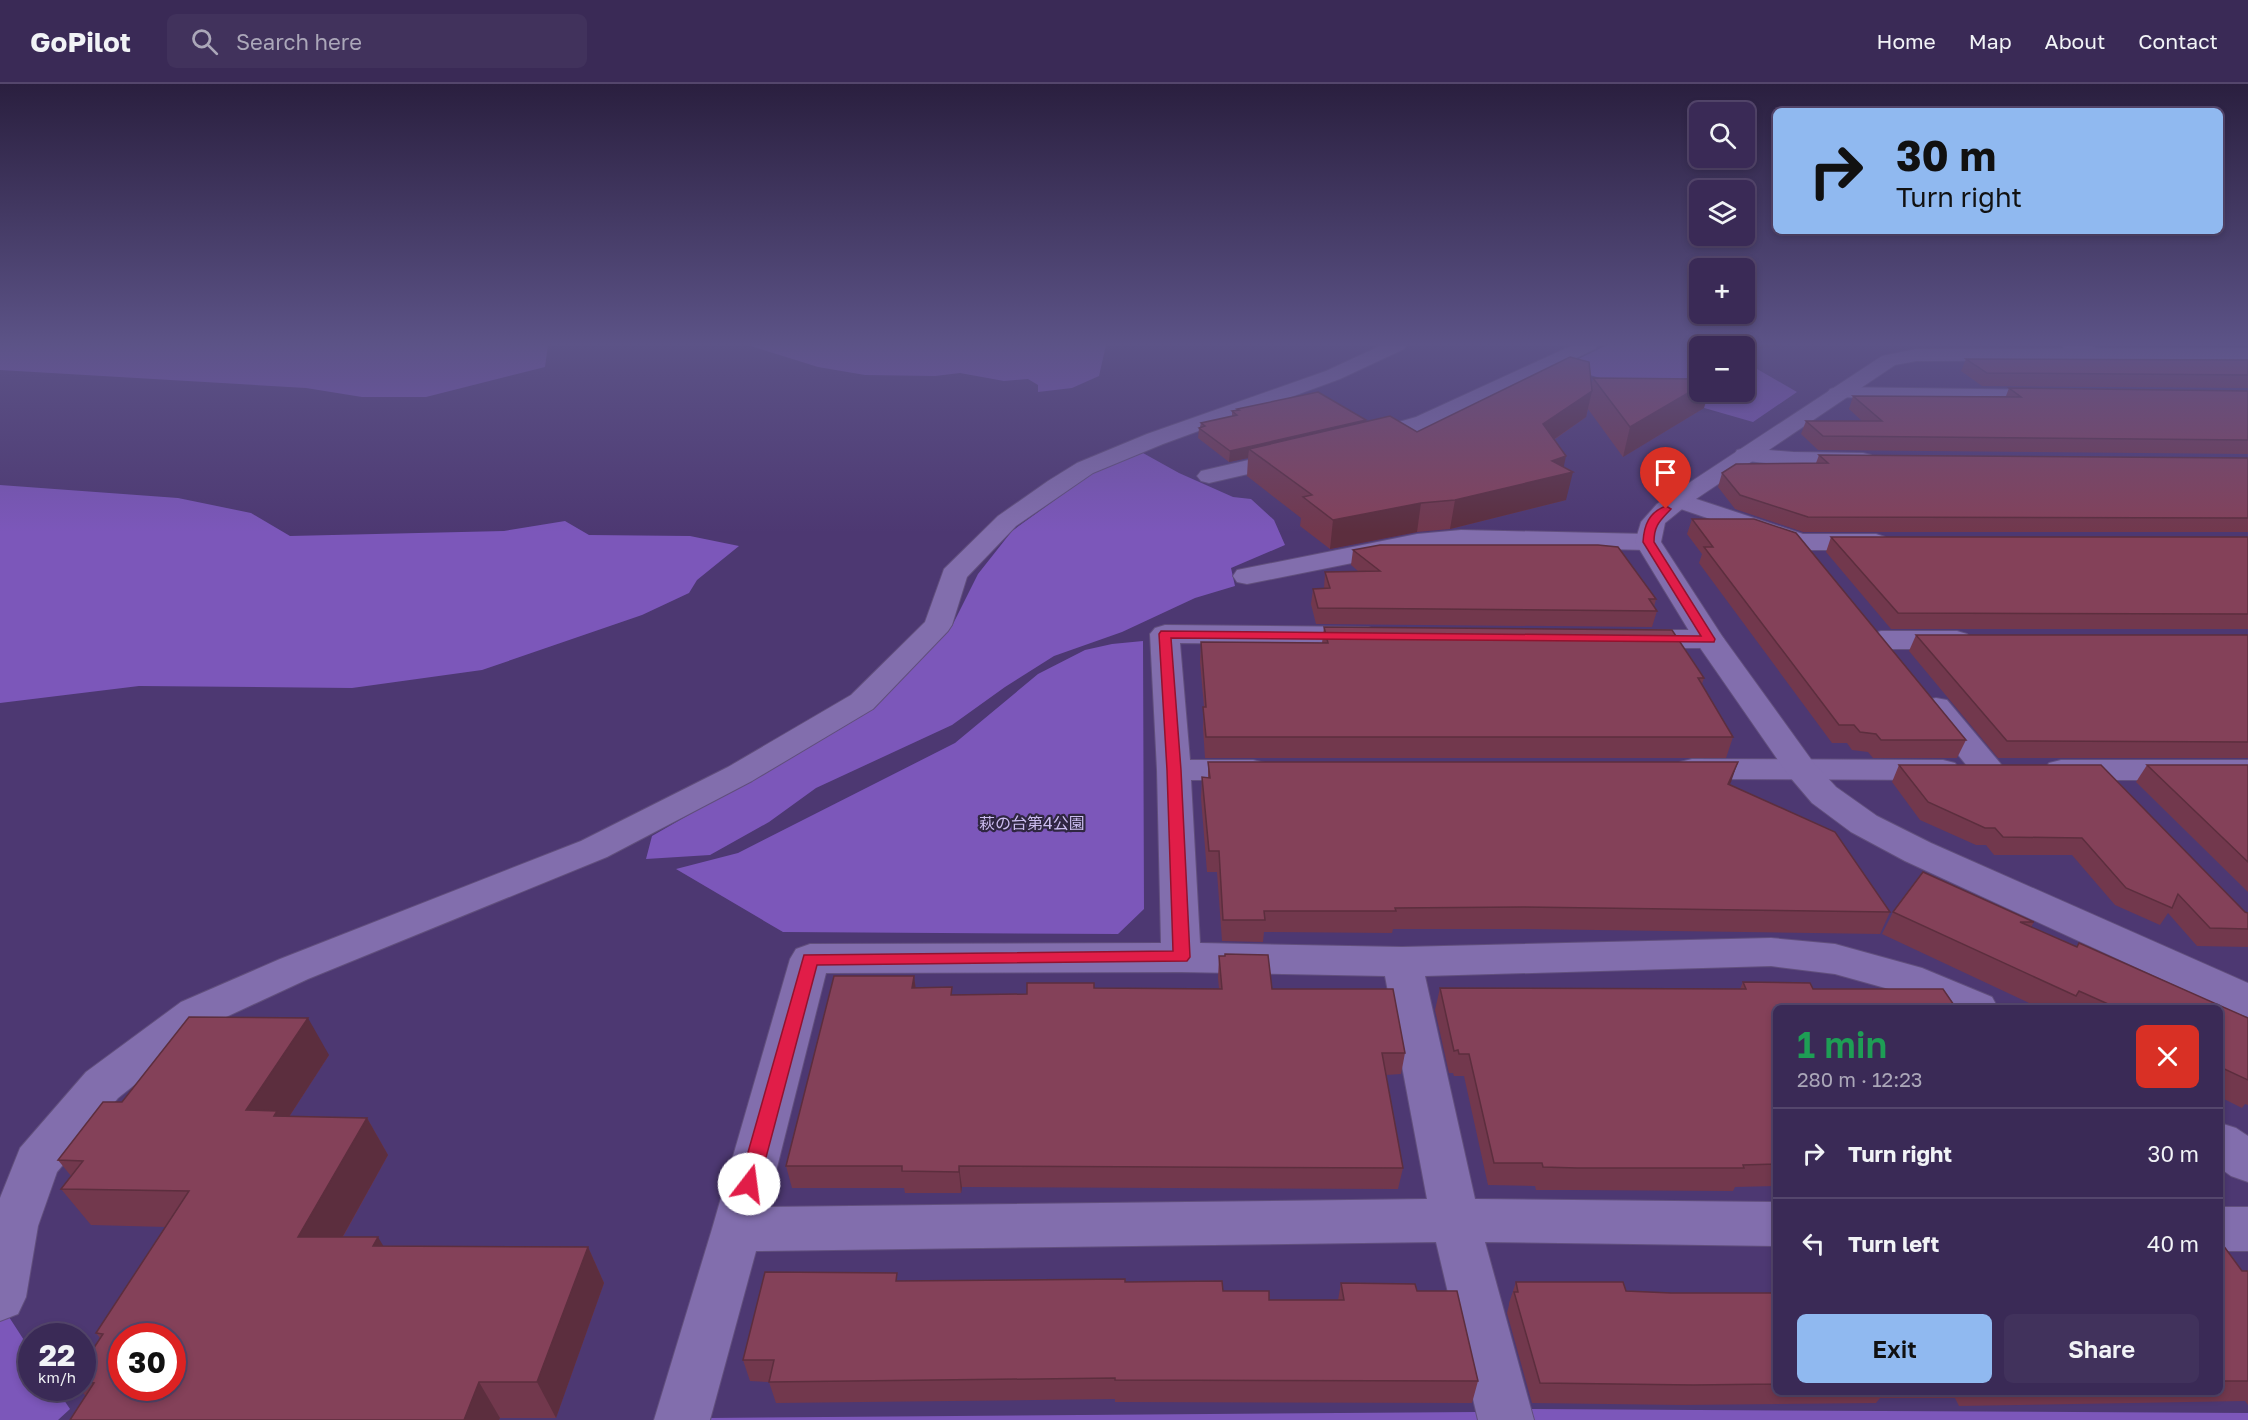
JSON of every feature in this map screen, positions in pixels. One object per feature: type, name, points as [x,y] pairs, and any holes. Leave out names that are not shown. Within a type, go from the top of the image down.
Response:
[{"type":"street","points":[[0,1297],[14,1226],[37,1162],[102,1085],[196,1013],[294,969],[594,849],[740,774],[862,702],[938,625],[954,575],[1007,521],[1085,468],[1155,439],[1242,407]]},
{"type":"street","points":[[1344,444],[1424,422],[1455,407]]},
{"type":"street","points":[[1816,407],[1677,500],[1654,518],[1649,528],[1648,542],[1709,639],[1801,769],[1824,795],[1864,824],[1918,852],[2248,1001]]},
{"type":"street","points":[[1209,476],[1311,452]]},
{"type":"street","points":[[1745,455],[1793,459],[1889,460]]},
{"type":"street","points":[[1677,500],[1801,542],[1895,542]]},
{"type":"street","points":[[1248,576],[1417,542],[1450,539],[1648,542]]},
{"type":"street","points":[[1801,542],[1823,569]]},
{"type":"street","points":[[1988,640],[1874,631],[1988,770]]},
{"type":"street","points":[[1181,957],[1174,770],[1165,634],[1398,636]]},
{"type":"street","points":[[1600,638],[1709,639]]},
{"type":"street","points":[[1658,769],[2248,770]]},
{"type":"street","points":[[1174,770],[1280,770]]},
{"type":"street","points":[[2101,770],[2132,802]]},
{"type":"street","points":[[682,1420],[737,1229],[810,959],[1181,957],[1402,962],[1771,951],[1845,962],[1908,979],[1970,1005]]},
{"type":"street","points":[[1402,962],[1455,1221],[1506,1420]]},
{"type":"street","points":[[2223,1144],[2248,1162]]},
{"type":"street","points":[[737,1229],[1455,1221],[1773,1224]]},
{"type":"street","points":[[2223,1229],[2248,1229]]},
{"type":"green space","points":[[1702,407],[1774,407],[1753,422]]},
{"type":"green space","points":[[1143,453],[1179,473],[1233,497],[1251,499],[1274,520],[1285,545],[1231,568],[1235,586],[1195,598],[1122,632],[1054,656],[952,725],[816,788],[769,822],[710,855],[646,859],[652,836],[826,736],[876,703],[952,626],[978,574],[1012,531],[1095,471]]},
{"type":"green space","points":[[0,485],[178,498],[251,513],[290,536],[504,531],[565,521],[589,535],[690,536],[739,546],[697,580],[689,593],[642,615],[482,670],[352,688],[139,686],[0,703]]},
{"type":"green space","name":"萩の台第4公園","points":[[1143,641],[1144,909],[1118,934],[783,932],[676,869],[738,853],[955,743],[1038,674],[1085,650]]},
{"type":"green space","points":[[0,1303],[18,1331],[18,1401],[65,1401],[70,1409],[58,1420],[0,1420]]},
{"type":"green space","points":[[1530,1409],[2248,1413],[2248,1420],[1533,1420]]},
{"type":"green space","points":[[1477,1412],[1479,1420],[708,1420],[708,1418]]},
{"type":"building","points":[[1344,407],[1366,420],[1230,451],[1199,428],[1205,426],[1201,423],[1237,415],[1232,411],[1239,410],[1237,409]]},
{"type":"building","points":[[1467,407],[1568,407],[1543,424],[1566,456],[1552,461],[1573,472],[1455,500],[1421,503],[1333,520],[1303,497],[1312,495],[1249,449],[1390,416],[1417,432]]},
{"type":"building","points":[[1615,407],[1664,407],[1630,427]]},
{"type":"building","points":[[1866,407],[2248,407],[2248,440],[1823,436],[1806,421],[1882,421]]},
{"type":"building","points":[[1819,455],[2248,458],[2248,518],[1808,517],[1740,495],[1722,473],[1736,464],[1828,463]]},
{"type":"building","points":[[1692,519],[1754,519],[1796,533],[1966,740],[1881,740],[1876,734],[1860,732],[1854,725],[1839,725],[1704,547],[1713,547]]},
{"type":"building","points":[[1831,537],[2248,537],[2248,614],[1898,613]]},
{"type":"building","points":[[1380,545],[1598,545],[1618,547],[1656,599],[1649,599],[1657,611],[1318,608],[1313,589],[1330,588],[1325,572],[1380,571],[1353,550]]},
{"type":"building","points":[[1324,627],[1672,630],[1704,678],[1698,678],[1733,737],[1206,737],[1201,642],[1328,643]]},
{"type":"building","points":[[1916,635],[2248,635],[2248,742],[2007,741]]},
{"type":"building","points":[[1208,762],[1738,762],[1728,784],[1835,832],[1890,912],[1524,907],[1395,908],[1396,911],[1264,911],[1265,920],[1223,920],[1219,851],[1209,851],[1202,777],[1210,778]]},
{"type":"building","points":[[1899,765],[2101,765],[2248,913],[2248,929],[2210,928],[2178,894],[2172,908],[2126,888],[2082,838],[2003,837],[1995,828],[1985,828],[1928,802]]},
{"type":"building","points":[[2147,765],[2248,765],[2248,862]]},
{"type":"building","points":[[1923,872],[2034,922],[2020,922],[2077,947],[2079,943],[2219,1005],[2110,1005],[2079,991],[2076,996],[1893,912]]},
{"type":"building","points":[[1225,954],[1268,955],[1272,989],[1393,989],[1405,1053],[1382,1053],[1403,1168],[959,1166],[959,1172],[902,1171],[902,1166],[786,1166],[834,976],[914,976],[912,988],[952,987],[951,995],[1027,994],[1027,983],[1094,983],[1094,988],[1222,989],[1219,956],[1225,956]]},
{"type":"building","points":[[1743,982],[1810,983],[1813,989],[1943,989],[1954,1005],[1773,1005],[1773,1164],[1743,1165],[1744,1168],[1577,1168],[1543,1167],[1542,1163],[1494,1163],[1469,1054],[1459,1054],[1458,1050],[1454,1051],[1440,988],[1746,989]]},
{"type":"building","points":[[2223,1007],[2248,1018],[2248,1080],[2223,1068]]},
{"type":"building","points":[[189,1017],[308,1018],[246,1110],[277,1111],[274,1116],[367,1118],[298,1237],[378,1237],[373,1246],[588,1247],[537,1382],[479,1382],[464,1420],[70,1420],[82,1401],[96,1401],[96,1345],[103,1334],[96,1333],[189,1191],[61,1189],[83,1161],[58,1160],[103,1102],[122,1102]]},
{"type":"building","points":[[2223,1245],[2242,1271],[2248,1271],[2248,1381],[2223,1381]]},
{"type":"building","points":[[765,1272],[897,1273],[896,1281],[1125,1279],[1125,1282],[1222,1281],[1223,1291],[1269,1291],[1269,1300],[1344,1300],[1341,1283],[1415,1284],[1417,1291],[1457,1291],[1478,1381],[1115,1380],[1115,1378],[769,1382],[774,1360],[743,1360]]},
{"type":"building","points":[[1516,1282],[1623,1282],[1626,1291],[1773,1293],[1773,1384],[1540,1383],[1514,1292],[1518,1292]]},
{"type":"route","points":[[749,1184],[810,959],[1181,957],[1174,770],[1165,634],[1709,639],[1648,542],[1649,528],[1654,518],[1666,509]]}]
